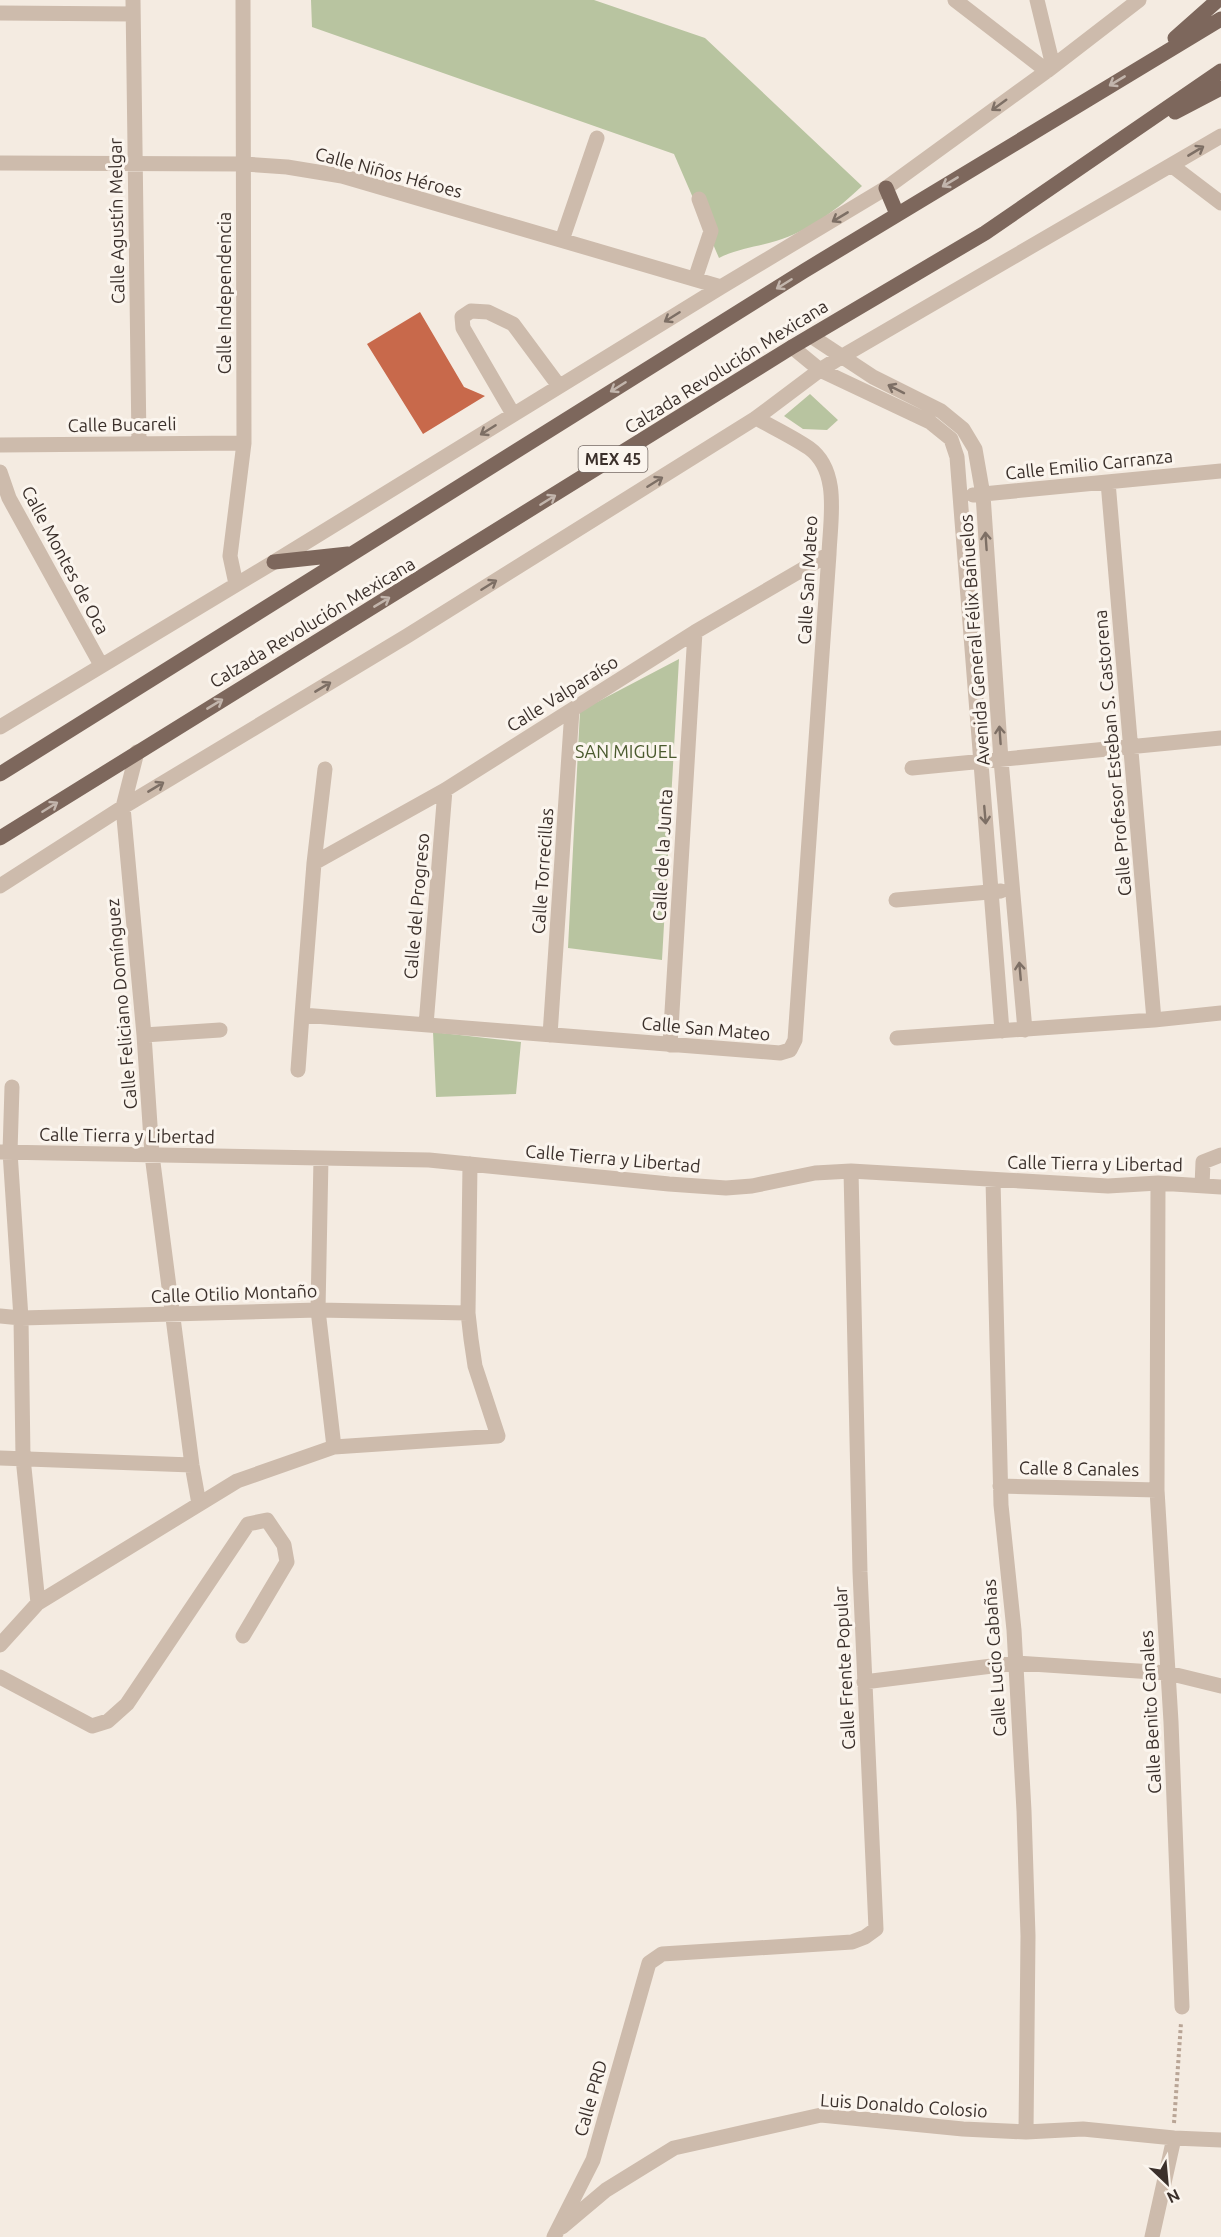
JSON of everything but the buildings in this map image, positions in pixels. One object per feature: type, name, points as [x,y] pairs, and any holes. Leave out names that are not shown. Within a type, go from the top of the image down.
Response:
[{"type":"main road","points":[[1152,59],[1218,0]]},
{"type":"main road","name":"Calzada Revolución Mexicana","points":[[0,774],[897,214],[1221,19]]},
{"type":"main road","name":"Calzada Revolución Mexicana","points":[[0,838],[811,336],[985,233],[1221,71]]},
{"type":"main road","points":[[1125,138],[1221,88]]},
{"type":"main road","points":[[886,188],[897,214]]},
{"type":"main road","points":[[274,562],[354,553]]},
{"type":"street","name":"Calle Independencia","points":[[236,584],[230,556],[244,443],[243,0]]},
{"type":"street","points":[[956,0],[1050,69]]},
{"type":"street","points":[[1038,0],[1050,69]]},
{"type":"street","points":[[0,728],[886,188],[1050,69],[1139,0]]},
{"type":"street","points":[[0,13],[133,7]]},
{"type":"street","name":"Calle Agustín Melgar","points":[[133,7],[139,442]]},
{"type":"street","points":[[0,886],[123,807],[407,636],[756,418],[841,357],[1221,136]]},
{"type":"street","points":[[562,240],[597,138]]},
{"type":"street","name":"Calle Niños Héroes","points":[[0,163],[244,164],[287,167],[342,176],[721,287]]},
{"type":"street","points":[[1171,165],[1221,203]]},
{"type":"street","points":[[695,279],[711,231],[699,200]]},
{"type":"street","points":[[513,414],[463,328],[462,317],[471,311],[488,312],[513,324],[559,386]]},
{"type":"street","name":"Avenida General Félix Bañuelos","points":[[811,336],[873,377],[941,411],[957,434],[975,449],[983,495],[1001,760],[1025,1030]]},
{"type":"street","name":"Avenida General Félix Bañuelos","points":[[792,348],[820,370],[957,434]]},
{"type":"street","name":"Calle San Mateo","points":[[302,1015],[780,1053],[790,1050],[795,1040],[829,554],[831,486],[824,464],[811,449],[756,418]]},
{"type":"street","name":"Avenida General Félix Bañuelos","points":[[957,434],[1002,1031]]},
{"type":"street","name":"Calle Bucareli","points":[[0,445],[139,442],[244,443]]},
{"type":"street","name":"Calle Emilio Carranza","points":[[960,496],[1221,471]]},
{"type":"street","name":"Calle Montes de Oca","points":[[0,472],[4,500],[101,665]]},
{"type":"street","name":"Calle Profesor Esteban S. Castorena","points":[[1108,482],[1155,1020]]},
{"type":"street","name":"Calle Valparaíso","points":[[314,863],[445,790],[695,632],[829,554]]},
{"type":"street","name":"Calle de la Junta","points":[[670,1045],[695,632]]},
{"type":"street","name":"Calle Torrecillas","points":[[550,1035],[572,710]]},
{"type":"street","points":[[912,768],[1221,738]]},
{"type":"street","name":"Calle Feliciano Domínguez","points":[[137,752],[123,807],[144,1035],[152,1155],[199,1504]]},
{"type":"street","points":[[298,1070],[314,863],[325,769]]},
{"type":"street","name":"Calle del Progreso","points":[[426,1025],[445,790]]},
{"type":"street","points":[[897,900],[1013,890]]},
{"type":"street","points":[[897,1038],[1155,1020],[1221,1013]]},
{"type":"street","points":[[144,1035],[220,1030]]},
{"type":"street","points":[[12,1087],[5,1152],[21,1318],[23,1458],[38,1604]]},
{"type":"street","name":"Calle Tierra y Libertad","points":[[5,1152],[429,1160],[726,1188],[763,1184],[815,1173],[851,1171],[1108,1186],[1158,1183],[1221,1187]]},
{"type":"street","points":[[1202,1186],[1203,1162],[1221,1155]]},
{"type":"street","points":[[321,1158],[318,1310],[334,1447]]},
{"type":"street","points":[[0,1645],[38,1604],[237,1481],[334,1447],[498,1436],[475,1366],[468,1313],[470,1164]]},
{"type":"street","name":"Calle Frente Popular","points":[[649,1963],[662,1954],[852,1941],[876,1929],[860,1572],[851,1171]]},
{"type":"street","name":"Calle Lucio Cabañas","points":[[993,1180],[1000,1486],[1016,1663],[1024,1811],[1028,1936],[1026,2132]]},
{"type":"street","name":"Calle Benito Canales","points":[[1158,1183],[1157,1490],[1168,1673],[1182,2007]]},
{"type":"street","name":"Calle Otilio Montaño","points":[[0,1316],[21,1318],[318,1310],[468,1313]]},
{"type":"street","points":[[0,1458],[192,1465]]},
{"type":"street","name":"Calle 8 Canales","points":[[1000,1486],[1157,1490]]},
{"type":"street","points":[[0,1677],[92,1726],[108,1721],[127,1704],[248,1524],[267,1520],[284,1545],[287,1562],[243,1636]]},
{"type":"street","points":[[864,1682],[1016,1663],[1168,1673],[1221,1686]]},
{"type":"street","name":"Calle PRD","points":[[556,2234],[593,2160],[649,1963]]},
{"type":"street","name":"Luis Donaldo Colosio","points":[[556,2234],[606,2190],[674,2148],[821,2115],[963,2129],[1026,2132],[1083,2129],[1221,2140]]},
{"type":"street","points":[[1152,2237],[1174,2138]]},
{"type":"path","points":[[1174,2138],[1182,2007]]},
{"type":"green space","points":[[311,0],[594,0],[705,38],[862,186],[833,211],[800,231],[776,241],[719,258],[674,154],[312,27]]},
{"type":"green space","points":[[810,394],[838,420],[827,430],[803,429],[784,416]]},
{"type":"green space","name":"SAN MIGUEL","points":[[679,659],[662,960],[568,948],[580,711]]},
{"type":"green space","points":[[433,1032],[521,1042],[516,1094],[436,1097]]}]
